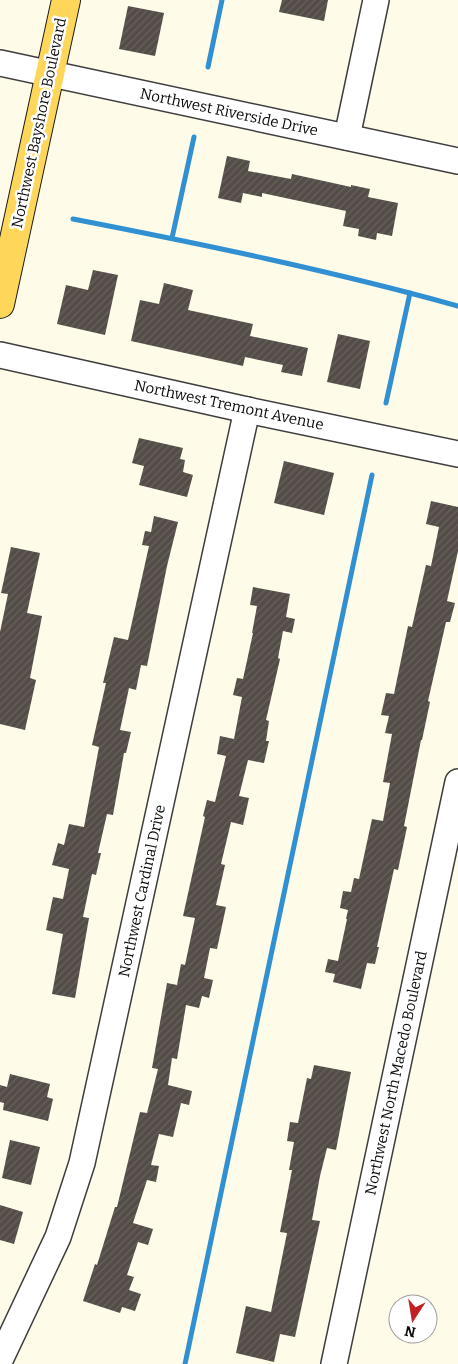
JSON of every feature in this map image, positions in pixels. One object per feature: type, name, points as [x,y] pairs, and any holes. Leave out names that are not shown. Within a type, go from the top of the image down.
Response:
[{"type":"main road","name":"Northwest Bayshore Boulevard","points":[[0,304],[66,0]]},
{"type":"street","points":[[347,138],[376,0]]},
{"type":"street","name":"Northwest Riverside Drive","points":[[0,63],[458,161]]},
{"type":"street","name":"Northwest Tremont Avenue","points":[[0,355],[247,410],[458,454]]},
{"type":"street","name":"Northwest Cardinal Drive","points":[[0,1360],[58,1237],[82,1163],[247,410]]},
{"type":"street","name":"Northwest North Macedo Boulevard","points":[[334,1364],[458,782]]},
{"type":"building","points":[[282,0],[328,0],[324,21],[279,12]]},
{"type":"building","points":[[128,6],[164,13],[155,56],[119,49]]},
{"type":"building","points":[[227,156],[250,161],[248,171],[291,179],[292,174],[351,187],[351,185],[370,189],[368,197],[398,203],[392,236],[377,233],[376,240],[358,236],[359,229],[343,226],[346,211],[262,193],[262,197],[243,193],[241,203],[218,198]]},
{"type":"building","points":[[93,270],[118,275],[105,335],[57,324],[66,285],[88,290]]},
{"type":"building","points":[[164,283],[193,290],[188,310],[253,324],[250,336],[308,348],[302,376],[281,372],[283,365],[245,357],[243,366],[131,341],[140,300],[159,304]]},
{"type":"building","points":[[338,334],[370,341],[360,389],[327,382]]},
{"type":"building","points":[[139,438],[183,448],[180,459],[185,460],[183,472],[193,475],[187,497],[139,485],[144,466],[132,463]]},
{"type":"building","points":[[284,461],[334,473],[324,515],[274,503]]},
{"type":"building","points":[[431,501],[458,507],[458,551],[447,601],[455,603],[450,622],[446,622],[428,701],[430,702],[404,826],[407,827],[398,870],[394,869],[375,964],[367,963],[361,989],[333,982],[335,974],[325,972],[328,959],[338,961],[348,910],[340,908],[343,891],[351,892],[354,878],[359,879],[372,819],[383,821],[390,783],[383,782],[392,734],[385,733],[389,716],[381,715],[386,693],[394,694],[408,626],[412,627],[426,565],[431,566],[439,527],[426,524]]},
{"type":"building","points":[[154,516],[178,522],[147,666],[141,665],[136,690],[129,688],[120,730],[131,732],[126,753],[124,753],[113,815],[107,814],[98,853],[101,853],[96,875],[92,874],[83,917],[89,918],[75,998],[52,994],[63,934],[46,930],[53,897],[63,899],[69,869],[52,865],[58,843],[64,845],[69,824],[84,827],[99,747],[92,745],[106,683],[103,683],[114,637],[128,640],[149,546],[142,545],[145,531],[151,532]]},
{"type":"building","points":[[11,547],[40,553],[27,613],[42,616],[30,678],[36,680],[25,730],[0,724],[0,632],[8,594],[1,593]]},
{"type":"building","points":[[253,587],[290,594],[286,617],[295,619],[292,633],[283,631],[278,658],[280,659],[266,720],[269,721],[266,741],[269,741],[264,763],[248,760],[239,796],[249,798],[243,825],[231,822],[221,864],[225,865],[216,905],[226,907],[217,949],[210,948],[204,978],[213,980],[209,998],[202,996],[199,1008],[186,1005],[177,1059],[172,1058],[168,1085],[192,1091],[189,1105],[181,1103],[173,1137],[159,1134],[151,1165],[159,1166],[156,1182],[147,1180],[133,1223],[153,1229],[148,1245],[138,1242],[127,1275],[134,1277],[129,1290],[141,1294],[135,1311],[122,1307],[120,1313],[83,1301],[95,1264],[97,1265],[115,1207],[117,1207],[140,1112],[147,1113],[158,1069],[152,1068],[167,983],[177,985],[181,964],[185,965],[195,918],[183,916],[207,800],[215,802],[226,756],[217,754],[220,736],[234,739],[242,697],[233,695],[237,678],[243,679],[253,633],[257,606],[250,605]]},
{"type":"building","points":[[314,1065],[351,1072],[336,1150],[327,1148],[320,1176],[312,1220],[320,1221],[295,1337],[280,1334],[274,1362],[236,1353],[246,1306],[271,1312],[287,1233],[280,1232],[292,1170],[289,1170],[294,1142],[287,1141],[290,1122],[298,1123],[307,1078],[311,1079]]},
{"type":"building","points":[[10,1074],[50,1084],[47,1097],[53,1099],[48,1121],[3,1110],[4,1103],[0,1102],[0,1085],[7,1087]]},
{"type":"building","points":[[10,1140],[40,1147],[31,1185],[2,1178]]},
{"type":"building","points":[[0,1205],[23,1212],[14,1244],[0,1240]]},
{"type":"waterway","points":[[208,67],[222,0]]},
{"type":"waterway","points":[[172,238],[194,137]]},
{"type":"waterway","points":[[73,219],[267,259],[363,281],[458,306]]},
{"type":"waterway","points":[[386,403],[410,293]]},
{"type":"waterway","points":[[185,1364],[372,475]]}]
